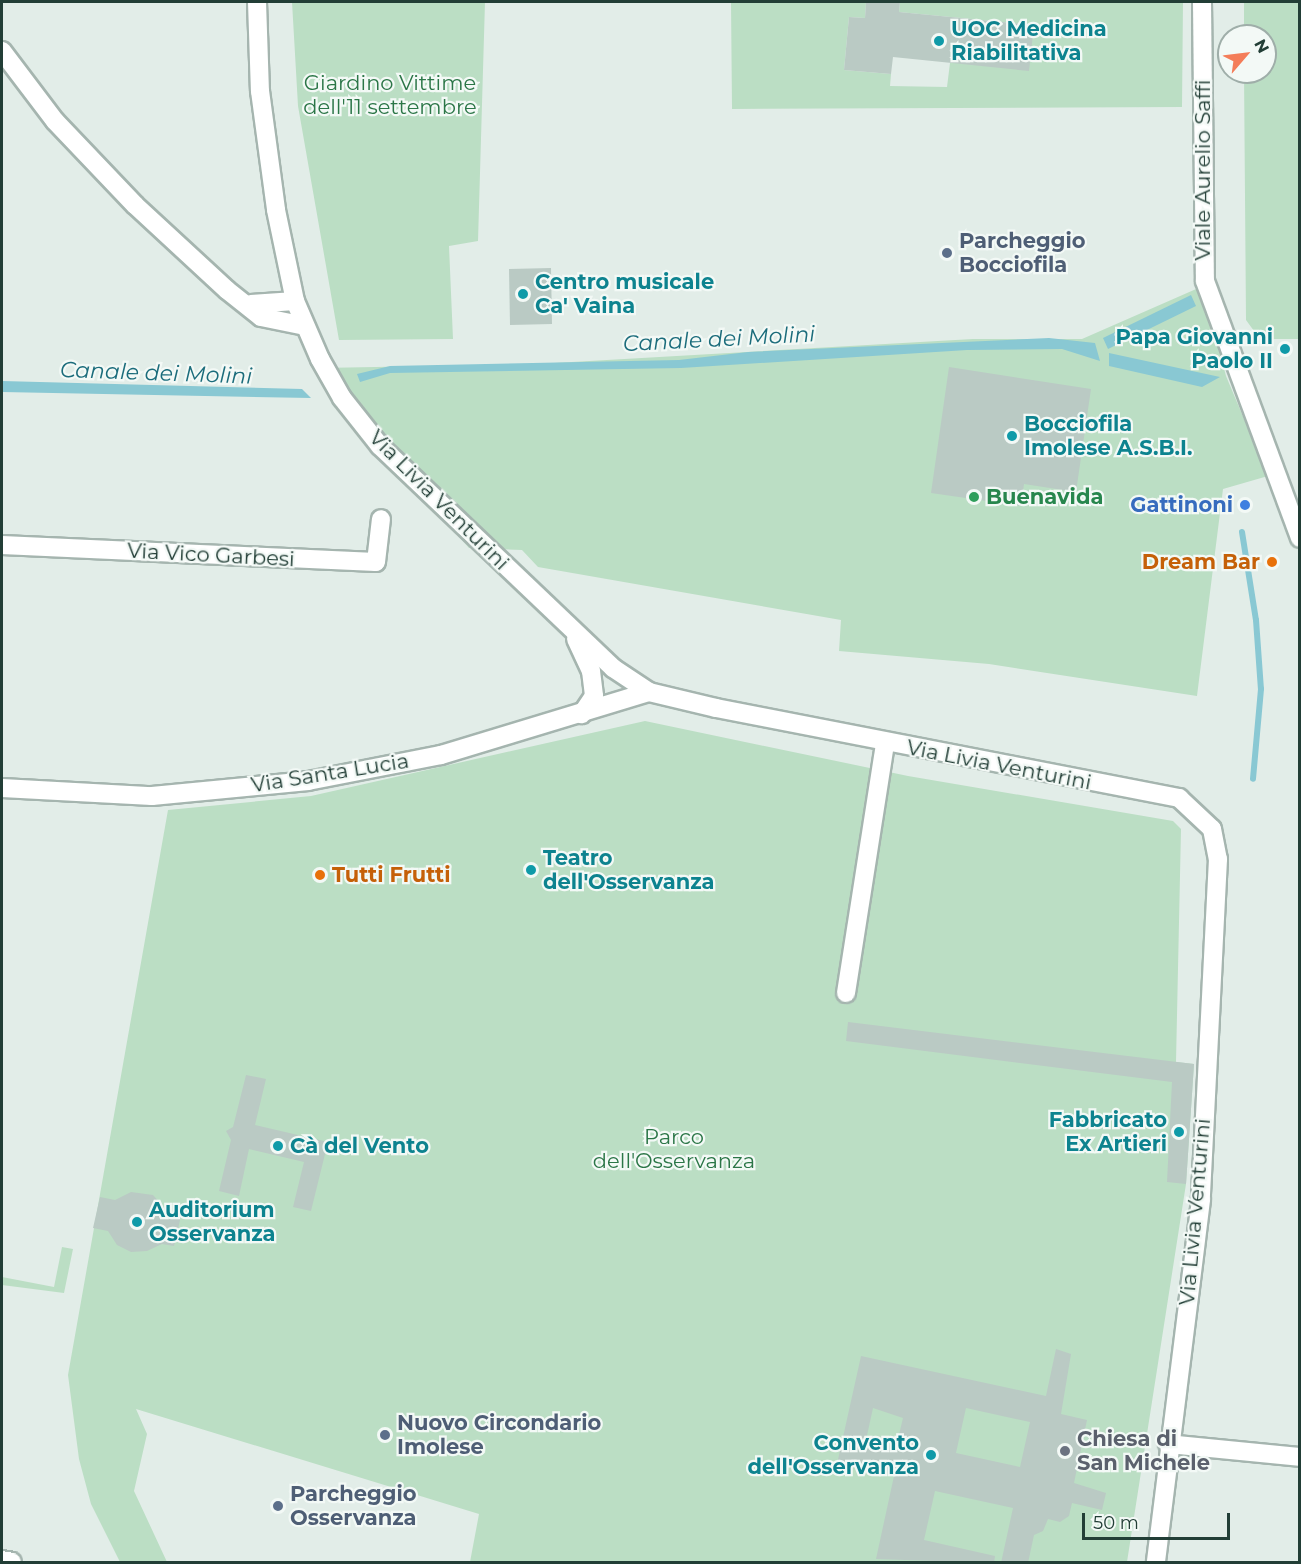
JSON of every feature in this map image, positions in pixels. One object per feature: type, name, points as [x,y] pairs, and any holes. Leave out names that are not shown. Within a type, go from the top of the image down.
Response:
[{"type":"street","name":"Via Livia Venturini","points":[[258,2],[260,91],[295,301],[305,326],[342,398],[380,446],[613,668],[649,692],[885,743],[1179,798],[1212,829],[1220,860],[1201,1200],[1168,1444],[1156,1563]]},
{"type":"street","name":"Viale Aurelio Saffi","points":[[1202,2],[1205,281],[1299,538]]},
{"type":"street","points":[[2,51],[55,121],[135,205],[227,290],[251,304],[261,317],[305,326]]},
{"type":"street","points":[[251,304],[295,301]]},
{"type":"street","name":"Via Vico Garbesi","points":[[2,545],[376,562],[381,519]]},
{"type":"street","name":"Via Livia Venturini","points":[[572,629],[591,671],[594,696],[582,714]]},
{"type":"street","name":"Via Santa Lucia","points":[[2,788],[152,796],[308,781],[441,755],[649,692]]},
{"type":"street","name":"Via Livia Venturini","points":[[846,993],[885,743]]},
{"type":"street","points":[[1168,1444],[1299,1457]]},
{"type":"street","points":[[2,1560],[12,1563]]},
{"type":"green space","name":"Giardino Vittime dell'11 settembre","points":[[292,2],[485,2],[478,241],[449,246],[453,339],[339,340],[298,106]]},
{"type":"green space","points":[[731,2],[866,2],[865,18],[849,17],[844,70],[891,74],[890,86],[947,87],[950,63],[1034,25],[899,12],[900,2],[1183,2],[1182,107],[732,109]]},
{"type":"green space","points":[[1244,2],[1299,2],[1299,339],[1271,339],[1254,331],[1246,320],[1244,84],[1277,84],[1277,24],[1244,24]]},
{"type":"green space","points":[[1203,286],[1226,376],[1268,476],[1223,489],[1197,696],[989,664],[839,651],[841,620],[538,567],[522,550],[469,548],[339,404],[321,368],[537,364],[973,339],[1082,339]]},
{"type":"green space","name":"Parco dell'Osservanza","points":[[645,721],[908,776],[1173,821],[1181,829],[1176,1062],[1194,1064],[1186,1184],[1127,1562],[470,1562],[479,1514],[136,1409],[147,1434],[134,1491],[167,1562],[120,1562],[91,1504],[79,1459],[68,1375],[168,810],[311,796]]},
{"type":"green space","points":[[62,1247],[73,1249],[64,1293],[2,1285],[2,1277],[54,1287]]},
{"type":"water","points":[[1191,295],[1196,306],[1108,349],[1103,338]]},
{"type":"water","points":[[1049,338],[1095,343],[1100,361],[1062,349],[967,350],[681,368],[390,373],[360,382],[357,374],[390,366],[679,360],[748,352]]},
{"type":"water","points":[[1109,353],[1220,377],[1202,387],[1109,366]]},
{"type":"water","points":[[2,381],[302,389],[311,398],[2,392]]},
{"type":"building","name":"UOC Medicina Riabilitativa","points":[[866,2],[900,2],[899,12],[1034,25],[1029,71],[893,57],[891,74],[844,70],[849,17],[865,18]]},
{"type":"building","points":[[551,268],[552,324],[510,325],[509,269]]},
{"type":"building","name":"Bocciofila Imolese A.S.B.I.","points":[[949,367],[1091,389],[1076,492],[1024,484],[1021,506],[931,493]]},
{"type":"building","name":"Fabbricato Ex Artieri","points":[[848,1022],[1194,1064],[1186,1184],[1167,1182],[1172,1082],[846,1041]]},
{"type":"building","name":"Cà del Vento","points":[[246,1075],[266,1079],[255,1125],[328,1142],[311,1211],[293,1207],[304,1162],[249,1149],[239,1196],[219,1191],[231,1140],[226,1131],[233,1127]]},
{"type":"building","name":"Auditorium Osservanza","points":[[131,1192],[153,1195],[169,1213],[181,1216],[174,1246],[162,1244],[147,1251],[131,1252],[117,1245],[108,1231],[93,1228],[100,1197],[115,1200]]},
{"type":"building","name":"Convento dell'Osservanza","points":[[1056,1349],[1071,1354],[1061,1414],[1087,1420],[1074,1483],[1106,1493],[1102,1510],[1072,1503],[1069,1516],[1060,1522],[1048,1519],[1043,1531],[1034,1535],[1028,1563],[1001,1563],[1013,1508],[935,1491],[924,1540],[995,1556],[994,1563],[876,1559],[894,1476],[837,1464],[861,1356],[1046,1396]],"holes":[[[873,1408],[903,1418],[896,1447],[866,1440]],[[966,1408],[1030,1422],[1020,1467],[956,1453]]]},
{"type":"waterway","name":"Canale dei Molini","points":[[1242,532],[1256,620],[1261,689],[1253,779]]},
{"type":"place","name":"UOC Medicina Riabilitativa","points":[[939,41]]},
{"type":"place","name":"Parcheggio Bocciofila","points":[[947,253]]},
{"type":"place","name":"Centro musicale Ca' Vaina","points":[[523,294]]},
{"type":"place","name":"Papa Giovanni Paolo II","points":[[1285,349]]},
{"type":"place","name":"Bocciofila Imolese A.S.B.I.","points":[[1012,436]]},
{"type":"place","name":"Buenavida","points":[[974,497]]},
{"type":"place","name":"Gattinoni","points":[[1245,505]]},
{"type":"place","name":"Dream Bar","points":[[1272,562]]},
{"type":"place","name":"Teatro dell'Osservanza","points":[[531,870]]},
{"type":"place","name":"Tutti Frutti","points":[[320,875]]},
{"type":"place","name":"Fabbricato Ex Artieri","points":[[1179,1132]]},
{"type":"place","name":"Cà del Vento","points":[[278,1146]]},
{"type":"place","name":"Auditorium Osservanza","points":[[137,1222]]},
{"type":"place","name":"Nuovo Circondario Imolese","points":[[385,1435]]},
{"type":"place","name":"Chiesa di San Michele","points":[[1065,1451]]},
{"type":"place","name":"Convento dell'Osservanza","points":[[931,1455]]},
{"type":"place","name":"Parcheggio Osservanza","points":[[278,1506]]}]
